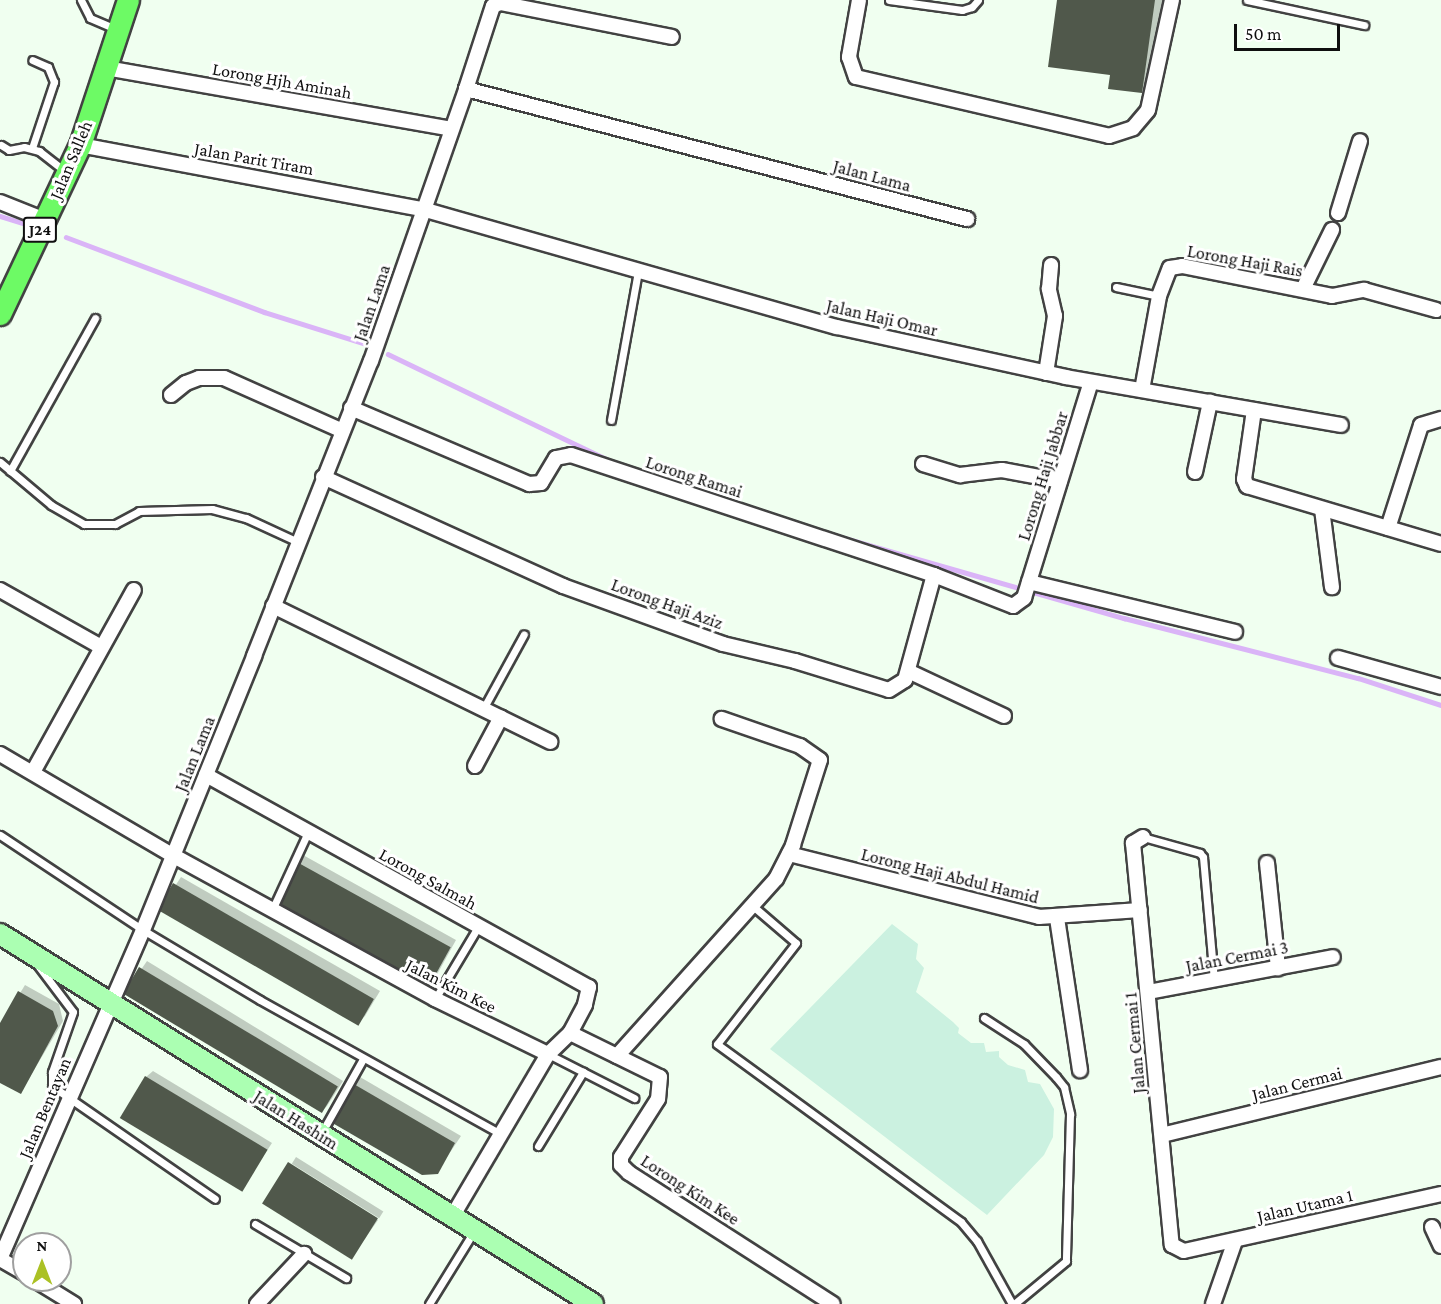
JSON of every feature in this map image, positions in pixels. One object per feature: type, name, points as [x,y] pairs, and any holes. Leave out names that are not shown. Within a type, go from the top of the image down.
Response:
[{"type":"main road","name":"Jalan Salleh","points":[[0,314],[80,146],[128,0]]},
{"type":"street","points":[[859,0],[849,57],[856,76],[1109,136],[1133,128],[1148,110],[1172,0]]},
{"type":"street","points":[[466,89],[493,6],[500,3],[672,37]]},
{"type":"street","name":"Lorong Hjh Aminah","points":[[106,68],[452,129]]},
{"type":"street","name":"Jalan Lama","points":[[109,1005],[174,856],[341,430],[371,361],[422,209],[466,89],[967,219]]},
{"type":"street","points":[[1338,213],[1360,141]]},
{"type":"street","name":"Jalan Parit Tiram","points":[[80,146],[422,209]]},
{"type":"street","points":[[0,202],[45,220]]},
{"type":"street","name":"Jalan Haji Omar","points":[[422,209],[639,268],[837,327],[1091,382],[1341,425]]},
{"type":"street","points":[[1304,289],[1332,230]]},
{"type":"street","points":[[1047,373],[1055,316],[1049,289],[1051,265]]},
{"type":"street","name":"Lorong Haji Rais","points":[[1142,390],[1159,296],[1170,268],[1182,266],[1339,297],[1364,290],[1436,310]]},
{"type":"street","points":[[171,395],[186,383],[199,378],[224,378],[341,430]]},
{"type":"street","name":"Lorong Haji Jabbar","points":[[1027,589],[1091,382]]},
{"type":"street","points":[[1195,472],[1210,402]]},
{"type":"street","name":"Lorong Ramai","points":[[351,408],[529,484],[541,483],[556,458],[571,455],[934,575],[1014,606],[1027,589]]},
{"type":"street","points":[[1254,410],[1244,483],[1253,489],[1441,544]]},
{"type":"street","points":[[1388,528],[1416,437],[1425,422],[1441,419]]},
{"type":"street","points":[[923,464],[960,475],[1002,470],[1060,481]]},
{"type":"street","name":"Lorong Haji Aziz","points":[[323,477],[563,586],[723,644],[795,661],[890,690],[902,685],[908,671]]},
{"type":"street","points":[[1322,509],[1332,587]]},
{"type":"street","points":[[934,575],[908,671],[1004,716]]},
{"type":"street","points":[[1027,589],[1235,632]]},
{"type":"street","points":[[0,590],[101,647]]},
{"type":"street","points":[[33,772],[134,590]]},
{"type":"street","points":[[273,606],[551,742]]},
{"type":"street","points":[[1338,658],[1441,687]]},
{"type":"street","points":[[475,766],[501,717]]},
{"type":"street","points":[[453,1217],[499,1133],[548,1054],[570,1033],[617,1056],[716,943],[754,907],[776,879],[789,854],[820,757],[722,719]]},
{"type":"street","name":"Jalan Kim Kee","points":[[0,754],[174,856],[272,910],[435,999],[548,1054]]},
{"type":"street","name":"Lorong Salmah","points":[[206,775],[478,927],[587,984],[590,990],[585,1005],[570,1033]]},
{"type":"street","name":"Jalan Cermai 1","points":[[1143,837],[1133,843],[1172,1245],[1177,1250]]},
{"type":"street","name":"Lorong Haji Abdul Hamid","points":[[789,854],[1028,915],[1057,918],[1140,910]]},
{"type":"street","points":[[1267,863],[1278,968]]},
{"type":"street","points":[[1057,918],[1080,1070]]},
{"type":"street","name":"Jalan Hashim","points":[[0,934],[109,1005],[593,1304]]},
{"type":"street","name":"Jalan Cermai 3","points":[[1148,992],[1333,957]]},
{"type":"street","name":"Jalan Bentayan","points":[[0,1259],[109,1005]]},
{"type":"street","name":"Lorong Kim Kee","points":[[617,1056],[660,1077],[658,1099],[621,1157],[621,1165],[833,1304]]},
{"type":"street","name":"Jalan Cermai","points":[[1162,1135],[1441,1067]]},
{"type":"street","name":"Jalan Utama 1","points":[[1177,1250],[1235,1241],[1441,1194]]},
{"type":"street","points":[[1432,1227],[1441,1246]]},
{"type":"street","points":[[1213,1304],[1235,1241]]},
{"type":"street","points":[[257,1304],[304,1254]]},
{"type":"street","points":[[54,1292],[74,1304]]},
{"type":"lane","points":[[81,0],[90,18],[118,30]]},
{"type":"lane","points":[[889,0],[962,10],[972,7],[978,0]]},
{"type":"lane","points":[[1247,0],[1364,25]]},
{"type":"lane","points":[[32,60],[48,67],[54,82],[32,148]]},
{"type":"lane","points":[[1,145],[9,150],[32,148],[67,173]]},
{"type":"lane","points":[[611,420],[639,268]]},
{"type":"lane","points":[[1116,287],[1159,296]]},
{"type":"lane","points":[[9,471],[95,318]]},
{"type":"lane","points":[[0,462],[51,505],[84,524],[115,524],[140,511],[212,508],[246,518],[298,542]]},
{"type":"lane","points":[[483,708],[524,634]]},
{"type":"lane","points":[[272,910],[308,832]]},
{"type":"lane","points":[[0,835],[143,930],[363,1059],[499,1133]]},
{"type":"lane","points":[[1143,837],[1200,853],[1203,857],[1214,980]]},
{"type":"lane","points":[[754,907],[796,943],[717,1044],[961,1222],[977,1241],[1013,1304],[1066,1261],[1070,1114],[1064,1087],[1056,1077],[1024,1044],[984,1018]]},
{"type":"lane","points":[[435,999],[478,927]]},
{"type":"lane","points":[[30,954],[73,1012],[51,1080],[52,1086],[68,1101],[215,1199]]},
{"type":"lane","points":[[548,1054],[634,1098]]},
{"type":"lane","points":[[320,1135],[363,1059]]},
{"type":"lane","points":[[538,1146],[583,1072]]},
{"type":"lane","points":[[255,1224],[346,1278]]},
{"type":"lane","points":[[429,1304],[474,1231]]},
{"type":"green space","points":[[892,924],[918,944],[916,959],[924,968],[916,992],[953,1022],[959,1028],[958,1033],[971,1043],[984,1043],[986,1052],[999,1051],[999,1057],[1008,1065],[1025,1070],[1028,1082],[1040,1084],[1054,1109],[1053,1137],[1044,1155],[987,1215],[770,1049]]},
{"type":"building","points":[[1057,0],[1155,0],[1142,93],[1108,89],[1110,75],[1048,67]]},
{"type":"building","points":[[295,861],[451,947],[428,988],[272,902]]},
{"type":"building","points":[[173,883],[374,999],[358,1026],[158,910]]},
{"type":"building","points":[[139,967],[338,1086],[322,1113],[123,994]]},
{"type":"building","points":[[18,991],[53,1011],[58,1026],[21,1094],[0,1083],[0,1023]]},
{"type":"building","points":[[145,1076],[268,1150],[242,1192],[120,1118]]},
{"type":"building","points":[[352,1083],[455,1143],[438,1174],[422,1175],[329,1121]]},
{"type":"building","points":[[288,1162],[378,1218],[352,1260],[262,1204]]},
{"type":"waterway","points":[[0,216],[26,224]]},
{"type":"waterway","points":[[66,237],[264,312],[366,344]]},
{"type":"waterway","points":[[388,354],[610,461]]},
{"type":"waterway","points":[[700,491],[834,535],[1124,618],[1358,678],[1441,705]]}]
